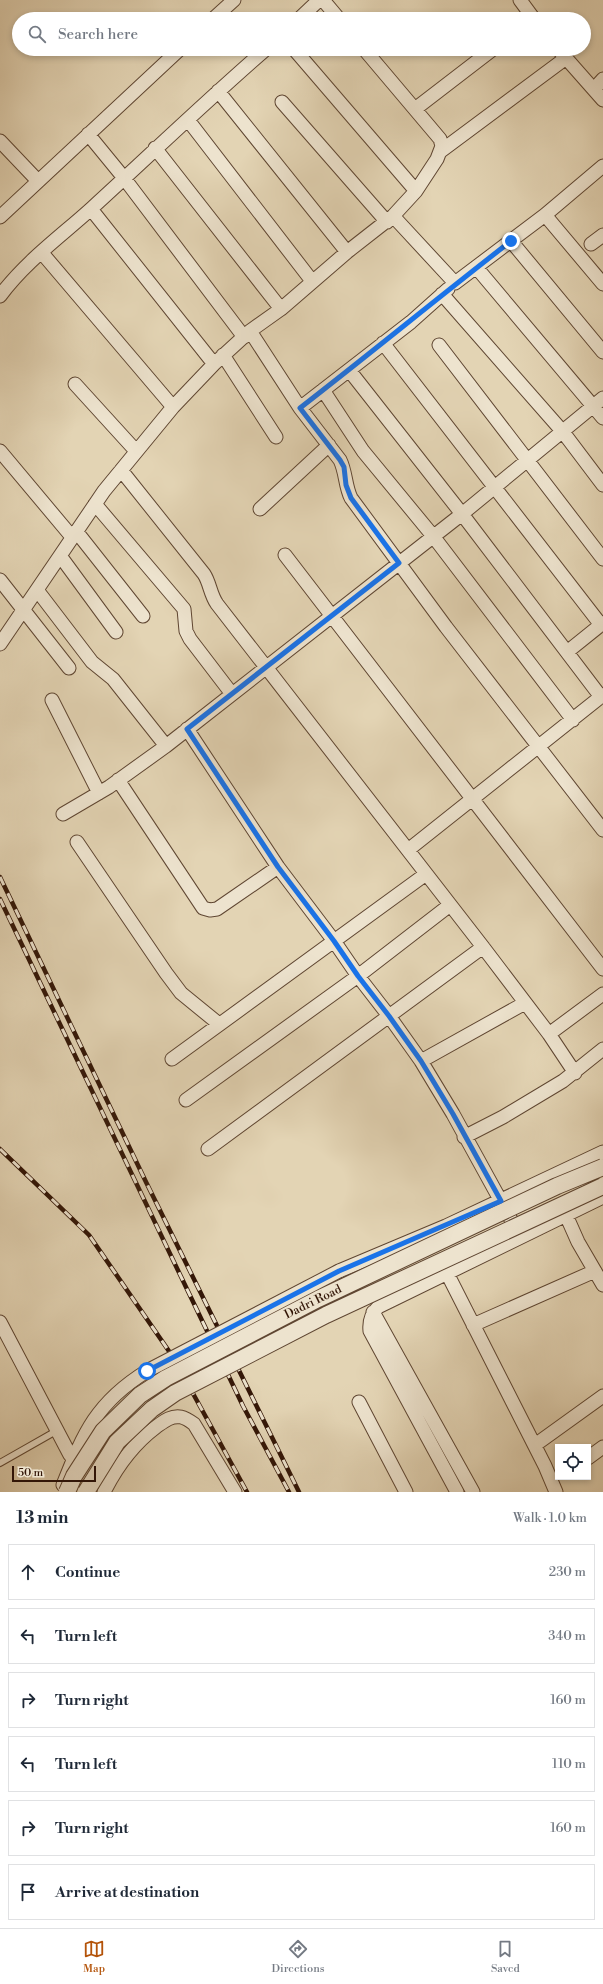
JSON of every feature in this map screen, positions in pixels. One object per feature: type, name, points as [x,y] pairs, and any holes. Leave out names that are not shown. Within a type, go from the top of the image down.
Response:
[{"type":"street","points":[[221,12],[234,0]]},
{"type":"street","points":[[306,12],[319,0]]},
{"type":"street","points":[[323,0],[333,12]]},
{"type":"street","points":[[520,0],[529,12]]},
{"type":"street","points":[[0,217],[172,56]]},
{"type":"street","points":[[0,296],[18,273],[91,209],[218,91],[258,56]]},
{"type":"street","points":[[300,56],[416,191]]},
{"type":"street","points":[[370,56],[440,139],[441,151]]},
{"type":"street","points":[[415,108],[484,56]]},
{"type":"street","points":[[0,644],[95,504],[120,470],[173,407],[218,360],[247,334],[281,309],[347,252],[390,219],[416,191],[441,151],[560,56]]},
{"type":"street","points":[[564,56],[598,84],[603,100]]},
{"type":"street","points":[[218,91],[347,252]]},
{"type":"street","points":[[282,102],[390,219],[455,283]]},
{"type":"street","points":[[188,120],[312,281]]},
{"type":"street","points":[[88,134],[247,334],[344,467],[346,485],[351,498],[446,627],[603,830]]},
{"type":"street","points":[[0,141],[38,181]]},
{"type":"street","points":[[156,148],[281,309]]},
{"type":"street","points":[[300,408],[383,343],[455,283],[545,215],[603,166]]},
{"type":"street","points":[[91,209],[218,360],[276,437]]},
{"type":"street","points":[[545,215],[603,284]]},
{"type":"street","points":[[591,244],[603,234]]},
{"type":"street","points":[[511,241],[603,352]]},
{"type":"street","points":[[42,253],[173,407]]},
{"type":"street","points":[[476,267],[598,402],[603,418]]},
{"type":"street","points":[[442,294],[563,432],[603,485]]},
{"type":"street","points":[[383,343],[602,624],[568,652]]},
{"type":"street","points":[[439,345],[603,559]]},
{"type":"street","points":[[349,370],[602,696],[473,800],[408,850]]},
{"type":"street","points":[[75,384],[136,451]]},
{"type":"street","points":[[323,390],[363,451],[433,536],[573,720]]},
{"type":"street","points":[[63,814],[99,793],[166,746],[462,514],[598,402]]},
{"type":"street","points":[[260,508],[329,445]]},
{"type":"street","points":[[0,451],[74,534],[143,616]]},
{"type":"street","points":[[120,470],[204,574],[208,581],[214,601],[483,947],[549,1034],[575,1073]]},
{"type":"street","points":[[95,504],[184,609],[186,631],[190,639],[232,694]]},
{"type":"street","points":[[285,555],[603,969]]},
{"type":"street","points":[[60,557],[116,632]]},
{"type":"street","points":[[0,580],[69,668]]},
{"type":"street","points":[[38,590],[92,662],[112,679],[166,746]]},
{"type":"street","points":[[52,700],[99,793]]},
{"type":"street","points":[[187,729],[278,867],[421,1061],[520,1236]]},
{"type":"street","points":[[118,780],[203,908],[210,910],[217,909],[278,867]]},
{"type":"street","points":[[77,842],[166,973],[182,993],[219,1024]]},
{"type":"street","points":[[172,1059],[426,874]]},
{"type":"street","points":[[186,1100],[358,976],[450,905]]},
{"type":"street","points":[[208,1149],[483,947]]},
{"type":"street","points":[[549,1034],[603,994]]},
{"type":"street","points":[[421,1061],[525,1003]]},
{"type":"street","points":[[464,1137],[503,1117],[575,1073],[603,1049]]},
{"type":"street","points":[[60,1492],[80,1442],[91,1422],[104,1406],[119,1392],[147,1371],[339,1271],[501,1201],[603,1152]]},
{"type":"street","name":"Dadri Road","points":[[67,1492],[74,1476],[103,1431],[140,1395],[166,1378],[318,1299],[557,1186],[603,1167]]},
{"type":"street","name":"Dadri Road","points":[[86,1492],[117,1442],[152,1409],[195,1381],[326,1315],[603,1186]]},
{"type":"street","points":[[456,1492],[370,1331],[370,1322],[373,1312],[378,1307],[520,1236],[603,1197]]},
{"type":"street","points":[[566,1215],[578,1242],[603,1285]]},
{"type":"street","points":[[473,1325],[595,1271]]},
{"type":"street","points":[[447,1273],[534,1445],[557,1484]]},
{"type":"street","points":[[373,1312],[473,1492]]},
{"type":"street","points":[[0,1322],[70,1455]]},
{"type":"street","points":[[534,1445],[603,1396]]},
{"type":"street","points":[[359,1402],[406,1492]]},
{"type":"street","points":[[104,1492],[117,1467],[130,1449],[142,1437],[166,1420],[176,1417],[186,1418],[194,1424],[236,1492]]},
{"type":"street","points":[[591,1456],[603,1447]]},
{"type":"lane","points":[[0,1463],[58,1430]]},
{"type":"railway","points":[[0,877],[146,1182],[299,1492]]},
{"type":"railway","points":[[0,899],[243,1406],[289,1492]]},
{"type":"railway","points":[[0,1149],[89,1235],[173,1357],[247,1492]]},
{"type":"route","points":[[147,1371],[339,1271],[501,1201],[464,1137],[453,1114],[421,1061],[278,867],[187,729],[399,563],[351,498],[346,485],[344,467],[340,460],[300,408],[410,322],[455,283],[511,241]]}]
